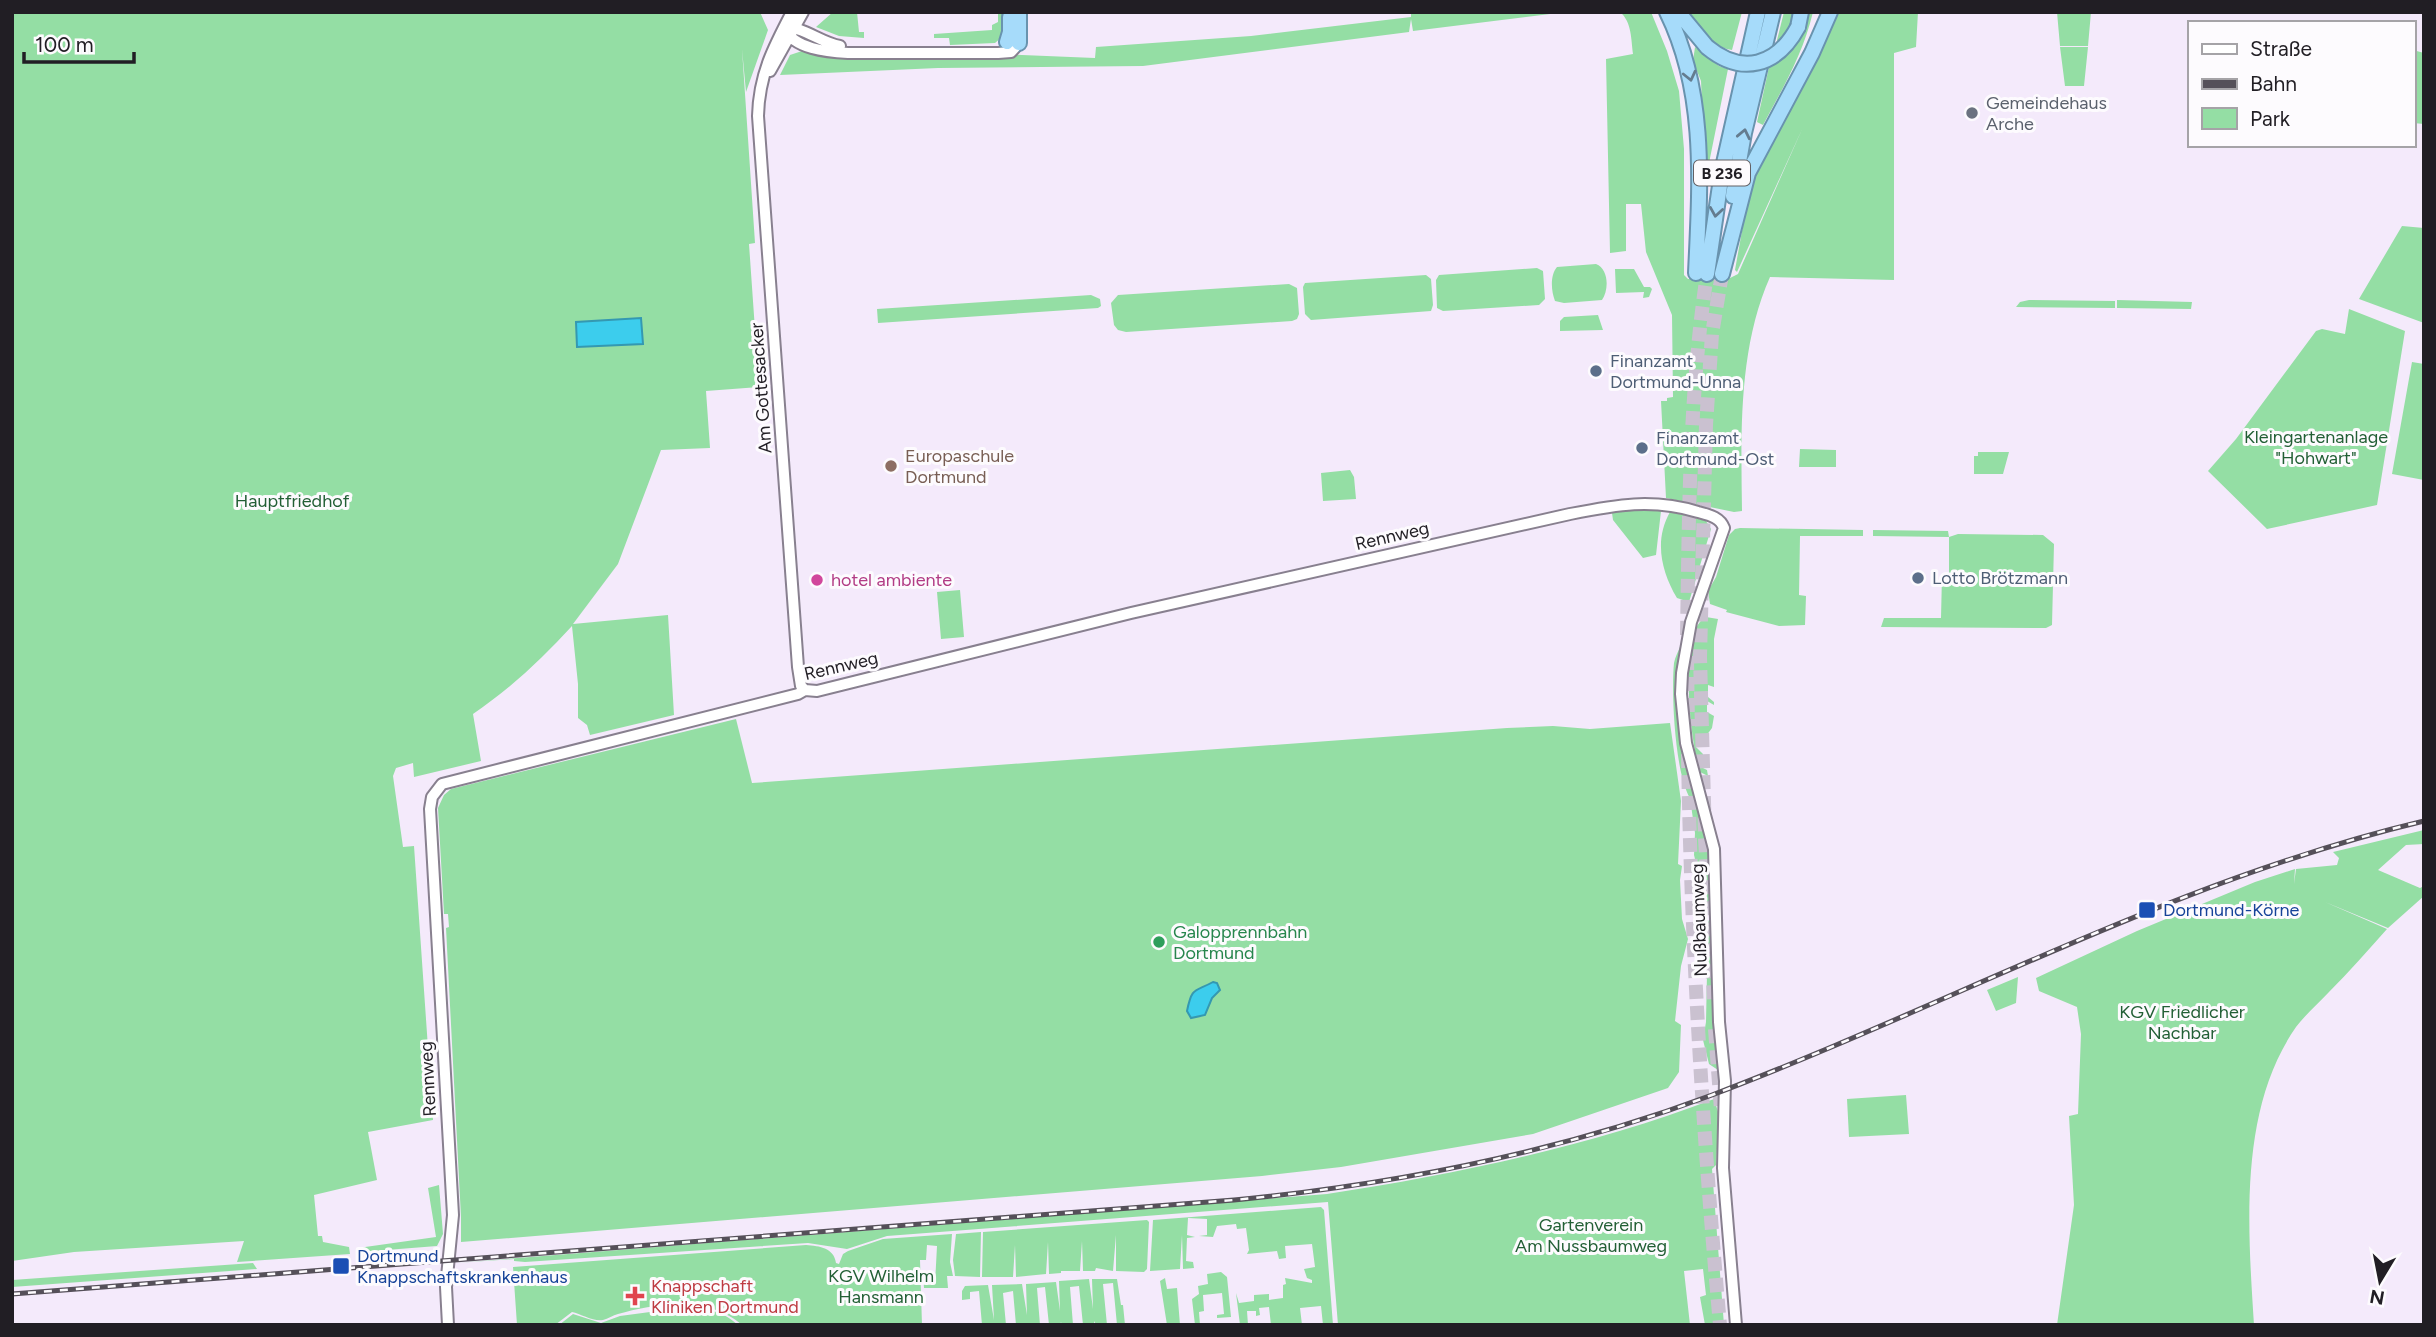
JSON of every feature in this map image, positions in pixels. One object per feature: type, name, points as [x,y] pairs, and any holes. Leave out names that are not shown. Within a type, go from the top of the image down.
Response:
[{"type":"highway","points":[[1010,12],[1012,46]]},
{"type":"highway","points":[[1012,46],[1019,12]]},
{"type":"highway","points":[[1667,12],[1686,57],[1695,101],[1709,273]]},
{"type":"highway","points":[[1678,12],[1707,47],[1728,60],[1753,64],[1767,60],[1783,50],[1798,27],[1801,12]]},
{"type":"highway","name":"B 236","points":[[1709,273],[1722,173],[1758,12]]},
{"type":"highway","name":"B 236","points":[[1709,273],[1773,12]]},
{"type":"highway","points":[[1797,78],[1819,12]]},
{"type":"highway","points":[[1709,273],[1748,173],[1812,53],[1830,12]]},
{"type":"street","name":"Am Gottesacker","points":[[789,30],[792,12]]},
{"type":"street","name":"Am Gottesacker","points":[[803,12],[769,54],[758,116],[798,667],[801,686],[805,690]]},
{"type":"street","points":[[789,30],[837,46],[1012,46]]},
{"type":"street","name":"Rennweg","points":[[448,1325],[448,1268],[453,1214],[430,809],[435,791],[447,782],[798,694],[805,690],[817,691],[1130,613],[1603,508],[1635,503],[1663,503],[1716,518],[1723,524]]},
{"type":"street","name":"Nußbaumweg","points":[[1723,524],[1722,534],[1690,622],[1681,694],[1686,743],[1714,849],[1719,1022],[1725,1082],[1723,1168],[1736,1325]]},
{"type":"green space","name":"Hauptfriedhof","points":[[12,12],[760,12],[768,30],[746,92],[742,49],[755,243],[749,244],[759,387],[706,391],[710,448],[661,450],[618,564],[573,624],[668,615],[674,715],[590,735],[587,725],[578,718],[578,684],[572,626],[525,673],[473,714],[481,761],[414,777],[413,763],[396,768],[393,776],[403,847],[414,846],[433,1120],[368,1132],[377,1180],[314,1195],[318,1236],[322,1236],[323,1242],[349,1247],[350,1254],[237,1262],[244,1241],[74,1252],[12,1261]]},
{"type":"green space","points":[[833,12],[857,12],[859,32],[864,32],[864,38],[839,36],[816,27]]},
{"type":"green space","points":[[998,12],[1004,12],[1004,25],[1001,37],[995,43],[950,45],[949,38],[934,38],[934,34],[992,30],[992,25],[998,22]]},
{"type":"green space","points":[[1411,12],[1566,12],[1413,31],[1411,19],[1409,32],[1143,66],[938,68],[780,75],[790,55],[802,51],[804,46],[1095,58],[1096,47],[1251,36],[1411,17]]},
{"type":"green space","points":[[1620,12],[1651,12],[1679,91],[1684,149],[1684,275],[1688,279],[1728,279],[1738,274],[1803,127],[1737,272],[1735,270],[1747,203],[1757,169],[1834,12],[1918,12],[1916,47],[1894,53],[1894,280],[1770,277],[1752,333],[1747,362],[1742,422],[1742,511],[1734,512],[1666,498],[1661,401],[1673,397],[1672,315],[1646,252],[1641,204],[1626,204],[1626,251],[1610,253],[1606,59],[1633,54],[1629,26]]},
{"type":"green space","points":[[1687,12],[1742,12],[1732,50],[1712,41]]},
{"type":"green space","points":[[1784,12],[1794,12],[1790,25],[1803,28],[1806,12],[1813,12],[1798,56],[1763,125],[1757,122],[1769,67],[1786,56],[1777,40]]},
{"type":"green space","points":[[2057,12],[2091,12],[2088,46],[2060,46]]},
{"type":"green space","points":[[1695,47],[1719,66],[1728,69],[1708,168],[1705,169],[1701,81],[1693,61]]},
{"type":"green space","points":[[2060,47],[2088,47],[2084,86],[2065,86]]},
{"type":"green space","points":[[2415,51],[2424,53],[2424,124],[2415,123]]},
{"type":"green space","points":[[2402,226],[2424,228],[2424,323],[2359,299]]},
{"type":"green space","points":[[1596,264],[1603,270],[1606,280],[1606,291],[1602,300],[1564,303],[1555,301],[1552,283],[1557,267]]},
{"type":"green space","points":[[1537,268],[1543,271],[1545,299],[1539,305],[1443,311],[1437,308],[1436,280],[1439,275]]},
{"type":"green space","points":[[1615,269],[1634,269],[1644,287],[1652,289],[1649,297],[1643,298],[1644,292],[1616,293]]},
{"type":"green space","points":[[1426,275],[1431,279],[1431,311],[1311,320],[1305,314],[1305,283]]},
{"type":"green space","points":[[1289,284],[1297,288],[1299,314],[1297,319],[1292,321],[1126,332],[1118,330],[1114,325],[1111,303],[1118,295]]},
{"type":"green space","points":[[1091,295],[1100,299],[1101,306],[878,323],[877,309]]},
{"type":"green space","points":[[2117,300],[2192,302],[2191,309],[2117,308]]},
{"type":"green space","points":[[2115,301],[2115,308],[2016,307],[2020,302]]},
{"type":"green space","name":"Kleingartenanlage \"Hohwart\"","points":[[2349,309],[2405,331],[2377,505],[2267,529],[2208,471],[2236,439],[2316,331],[2322,329],[2345,334]]},
{"type":"green space","points":[[1598,315],[1603,330],[1560,331],[1560,321],[1564,317]]},
{"type":"green space","points":[[2412,362],[2424,364],[2424,480],[2392,474]]},
{"type":"green space","points":[[1800,449],[1836,450],[1836,467],[1799,467]]},
{"type":"green space","points":[[1978,452],[2009,452],[2003,474],[1974,474],[1974,456],[1978,456]]},
{"type":"green space","points":[[1350,470],[1354,477],[1356,499],[1323,501],[1321,473]]},
{"type":"green space","points":[[1636,509],[1661,511],[1656,555],[1643,558],[1613,520],[1612,513]]},
{"type":"green space","points":[[1670,512],[1689,516],[1686,525],[1691,528],[1695,518],[1706,521],[1711,529],[1689,602],[1677,598],[1664,566],[1662,533]]},
{"type":"green space","points":[[1740,528],[1863,530],[1863,536],[1800,536],[1799,595],[1806,596],[1805,625],[1779,626],[1726,612],[1727,610],[1710,604],[1708,591],[1716,577],[1729,535]]},
{"type":"green space","points":[[1873,530],[1948,531],[1949,537],[1873,536]]},
{"type":"green space","points":[[1958,534],[2043,535],[2054,544],[2052,625],[2046,628],[1881,627],[1884,618],[1941,618],[1942,575],[1949,575],[1949,537]]},
{"type":"green space","points":[[960,590],[964,637],[941,639],[937,592]]},
{"type":"green space","points":[[1706,617],[1718,619],[1714,639],[1714,687],[1708,685],[1708,697],[1714,705],[1707,701],[1707,712],[1714,716],[1712,728],[1706,736],[1701,734],[1696,747],[1703,754],[1703,758],[1698,757],[1708,776],[1700,772],[1696,758],[1689,690],[1692,643],[1697,626]]},
{"type":"green space","points":[[1680,647],[1696,795],[1690,798],[1681,771],[1674,713],[1674,663]]},
{"type":"green space","name":"Galopprennbahn Dortmund","points":[[736,719],[752,783],[1507,728],[1553,726],[1590,729],[1670,723],[1681,801],[1678,864],[1682,866],[1682,919],[1688,939],[1681,966],[1675,1021],[1681,1025],[1679,1072],[1668,1088],[1533,1134],[1341,1167],[1262,1176],[461,1242],[446,928],[449,927],[448,914],[444,914],[438,808],[444,795],[451,789]]},
{"type":"green space","points":[[1698,799],[1710,848],[1712,915],[1708,915],[1703,904],[1694,855],[1695,833],[1691,805]]},
{"type":"green space","name":"KGV Friedlicher Nachbar","points":[[2424,830],[2424,844],[2406,845],[2378,870],[2420,888],[2424,886],[2424,896],[2388,928],[2325,902],[2387,929],[2296,1027],[2277,1060],[2264,1095],[2256,1132],[2249,1210],[2254,1325],[2057,1325],[2074,1205],[2069,1116],[2078,1114],[2081,1034],[2077,1007],[2039,991],[2036,978],[2137,931],[2255,882],[2295,869],[2294,884],[2296,869],[2337,865],[2339,858],[2333,852]]},
{"type":"green space","points":[[1709,920],[1712,920],[1714,1023],[1718,1070],[1709,1064],[1703,1040],[1707,974],[1703,937]]},
{"type":"green space","points":[[2018,977],[2016,1003],[1996,1011],[1987,990]]},
{"type":"green space","points":[[1906,1095],[1909,1134],[1849,1137],[1847,1099]]},
{"type":"green space","name":"Gartenverein Am Nussbaumweg","points":[[1714,1099],[1719,1115],[1716,1165],[1712,1169],[1724,1325],[1705,1325],[1700,1297],[1706,1295],[1703,1269],[1684,1271],[1690,1325],[1338,1325],[1328,1202],[887,1236],[847,1249],[808,1243],[525,1262],[514,1259],[455,1263],[1327,1194],[1524,1157],[1620,1131]]},
{"type":"green space","points":[[439,1185],[443,1234],[437,1246],[358,1251],[358,1248],[436,1237],[428,1188]]},
{"type":"green space","points":[[1321,1207],[1324,1210],[1333,1325],[1323,1325],[1321,1306],[1300,1308],[1302,1325],[1271,1325],[1269,1307],[1259,1308],[1260,1315],[1256,1316],[1256,1311],[1247,1311],[1248,1325],[1240,1325],[1236,1293],[1239,1303],[1254,1301],[1254,1295],[1269,1294],[1269,1300],[1283,1298],[1285,1278],[1312,1283],[1304,1269],[1315,1267],[1312,1244],[1285,1246],[1286,1258],[1279,1259],[1277,1251],[1247,1254],[1249,1250],[1246,1228],[1237,1229],[1236,1224],[1217,1226],[1213,1237],[1199,1236],[1207,1235],[1207,1219],[1188,1218],[1187,1235],[1195,1237],[1187,1238],[1186,1261],[1193,1262],[1194,1268],[1183,1269],[1182,1235],[1180,1269],[1150,1271],[1153,1220]]},
{"type":"green space","points":[[1147,1220],[1147,1269],[1144,1272],[1116,1271],[1116,1235],[1113,1271],[1096,1268],[1095,1271],[1083,1271],[1082,1241],[1080,1271],[1049,1274],[1048,1242],[1046,1274],[1016,1277],[1015,1245],[1013,1277],[982,1277],[983,1232]]},
{"type":"green space","points":[[981,1232],[980,1277],[955,1276],[953,1260],[956,1234]]},
{"type":"green space","name":"KGV Wilhelm Hansmann","points":[[952,1234],[950,1262],[953,1276],[947,1276],[948,1288],[924,1288],[923,1275],[926,1275],[926,1284],[935,1284],[937,1246],[927,1245],[926,1260],[920,1260],[922,1325],[742,1325],[729,1316],[699,1306],[665,1305],[599,1320],[572,1312],[555,1325],[517,1325],[513,1267],[806,1245],[826,1249],[839,1264],[843,1254],[848,1251],[883,1239]]},
{"type":"green space","points":[[253,1263],[257,1269],[12,1287],[12,1280]]},
{"type":"green space","points":[[1221,1272],[1227,1277],[1231,1317],[1217,1318],[1217,1315],[1224,1314],[1222,1293],[1203,1295],[1204,1311],[1199,1312],[1200,1325],[1195,1325],[1192,1299],[1199,1294],[1198,1286],[1208,1284],[1207,1274]]},
{"type":"green space","points":[[1165,1278],[1167,1289],[1177,1288],[1180,1325],[1167,1325],[1160,1281]]},
{"type":"green space","points":[[1089,1279],[1093,1309],[1092,1279],[1117,1279],[1125,1325],[1117,1325],[1113,1283],[1103,1284],[1107,1325],[1096,1325],[1094,1321],[1094,1325],[1083,1325],[1079,1286],[1070,1287],[1073,1325],[1062,1325],[1061,1322],[1060,1325],[1049,1325],[1045,1287],[1037,1288],[1040,1325],[1016,1325],[1013,1291],[1003,1293],[1006,1325],[982,1325],[979,1291],[970,1292],[970,1299],[962,1300],[965,1286],[988,1285],[994,1320],[992,1285],[1022,1284],[1027,1315],[1026,1284],[1056,1282],[1060,1311],[1059,1281]]},
{"type":"green space","points":[[680,1308],[711,1310],[738,1325],[559,1325],[573,1314],[601,1323],[620,1316]]},
{"type":"water","points":[[641,318],[643,344],[577,347],[576,322]]},
{"type":"water","points":[[1213,982],[1217,983],[1220,990],[1212,998],[1205,1015],[1191,1018],[1187,1011],[1193,993]]},
{"type":"tunnel","points":[[1687,635],[1693,409],[1707,274]]},
{"type":"tunnel","points":[[1714,999],[1705,838],[1700,657],[1706,425],[1712,334],[1722,274]]},
{"type":"tunnel","points":[[1687,656],[1688,726]]},
{"type":"tunnel","points":[[1688,754],[1699,1040],[1720,1325]]},
{"type":"tunnel","points":[[1715,1029],[1721,1110]]},
{"type":"railway","points":[[12,1294],[1234,1200],[1416,1175],[1536,1149],[1654,1116],[1801,1060],[2152,910],[2241,876],[2332,846],[2424,821]]},
{"type":"place","name":"Gemeindehaus Arche","points":[[1972,113]]},
{"type":"place","name":"Finanzamt Dortmund-Unna","points":[[1596,371]]},
{"type":"place","name":"Finanzamt Dortmund-Ost","points":[[1642,448]]},
{"type":"place","name":"Europaschule Dortmund","points":[[891,466]]},
{"type":"place","name":"Lotto Brötzmann","points":[[1918,578]]},
{"type":"place","name":"hotel ambiente","points":[[817,580]]},
{"type":"place","name":"Dortmund-Körne","points":[[2147,910]]},
{"type":"place","name":"Galopprennbahn Dortmund","points":[[1159,942]]},
{"type":"place","name":"Dortmund Knappschaftskrankenhaus","points":[[341,1266]]},
{"type":"place","name":"Knappschaft Kliniken Dortmund","points":[[635,1296]]}]
